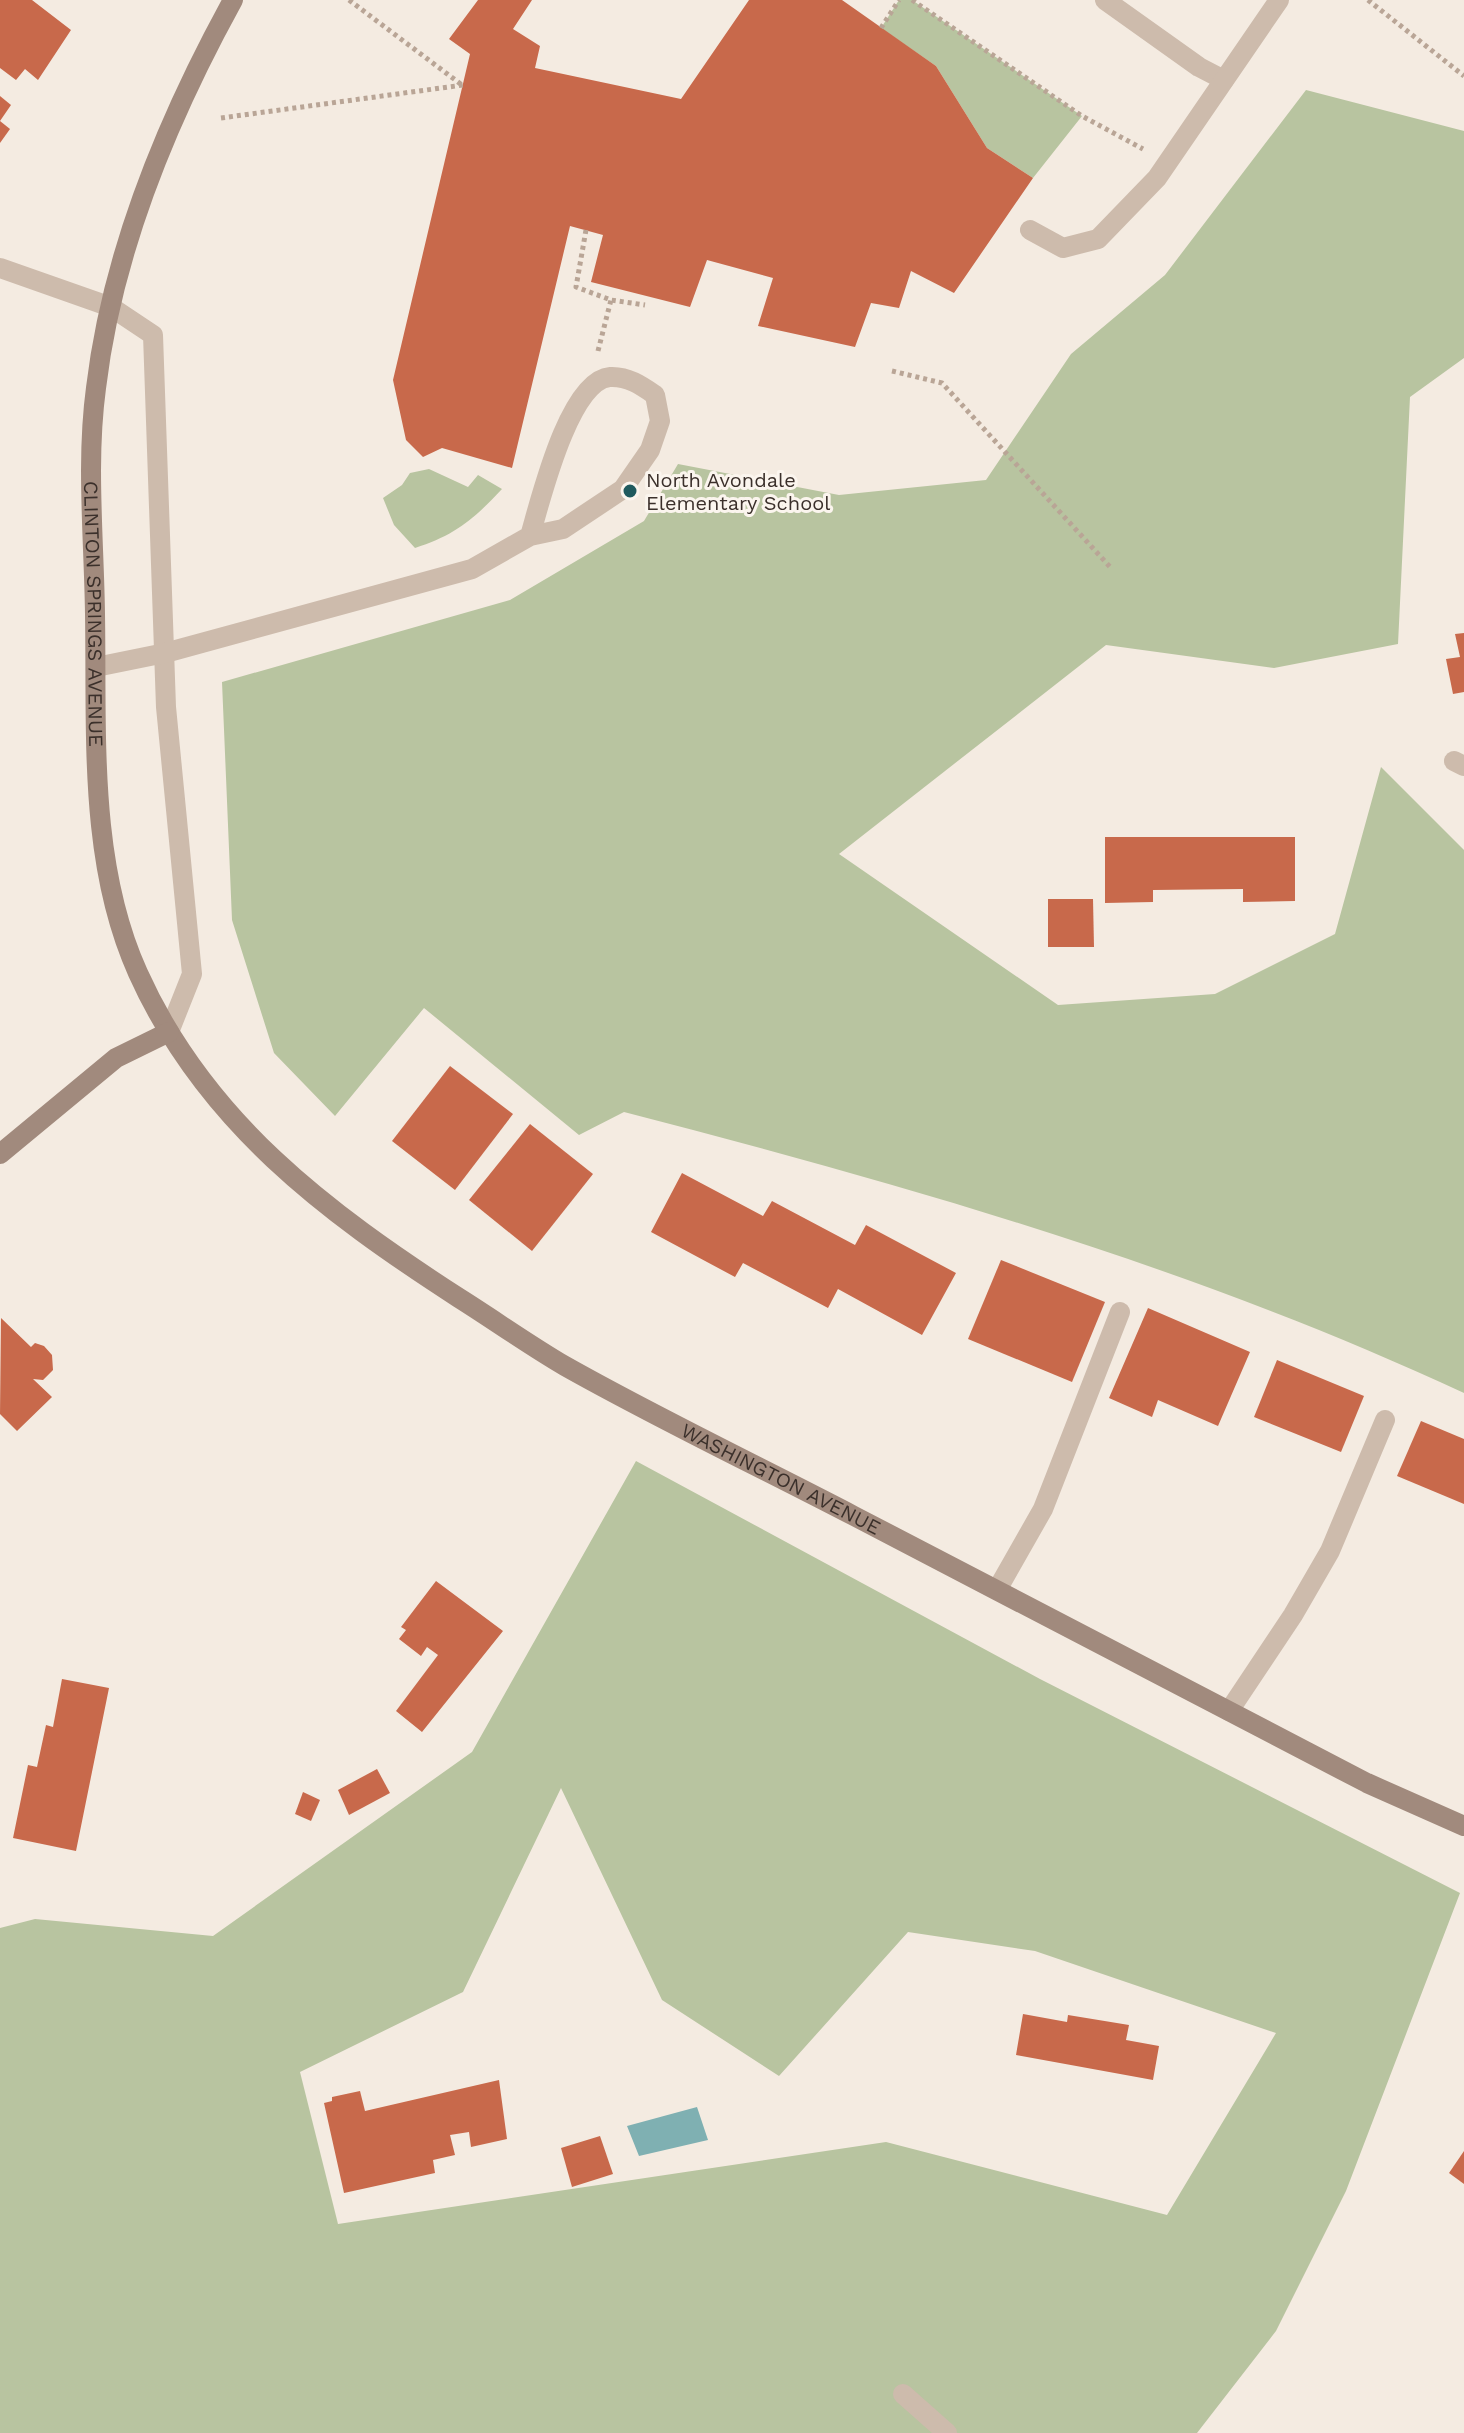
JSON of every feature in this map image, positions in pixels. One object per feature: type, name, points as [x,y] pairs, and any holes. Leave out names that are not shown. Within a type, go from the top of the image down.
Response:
[{"type":"street","name":"CLINTON SPRINGS AVENUE","points":[[169,1032],[136,971],[116,912],[103,841],[96,667],[93,432],[96,389],[111,307],[152,174],[201,59],[233,0]]},
{"type":"street","points":[[1105,0],[1199,67],[1224,80]]},
{"type":"street","points":[[1030,230],[1063,248],[1098,239],[1157,178],[1279,0]]},
{"type":"street","points":[[0,268],[111,307],[153,335],[166,707],[192,974],[169,1032],[116,1058],[0,1154]]},
{"type":"street","points":[[96,667],[165,653],[472,569],[530,536],[563,529],[623,489],[650,450],[660,421],[655,395],[635,382],[608,377],[591,387],[574,406],[530,536]]},
{"type":"street","name":"WASHINGTON AVENUE","points":[[169,1032],[244,1134],[300,1185],[403,1261],[563,1364],[1367,1783],[1464,1826]]},
{"type":"street","points":[[997,1590],[1043,1509],[1120,1312]]},
{"type":"street","points":[[1229,1711],[1330,1551],[1385,1420]]},
{"type":"street","points":[[903,2394],[947,2433]]},
{"type":"path","points":[[221,118],[463,85],[349,0]]},
{"type":"path","points":[[881,28],[899,0]]},
{"type":"path","points":[[912,0],[1082,116],[1143,150],[1151,138]]},
{"type":"path","points":[[1368,0],[1464,76]]},
{"type":"path","points":[[586,230],[576,287],[611,300],[645,305]]},
{"type":"path","points":[[596,359],[611,300]]},
{"type":"path","points":[[892,371],[942,383],[1111,568]]},
{"type":"green space","points":[[899,0],[912,0],[1082,116],[1033,178],[987,148],[936,66],[881,28]]},
{"type":"green space","points":[[1306,90],[1464,131],[1464,358],[1410,397],[1398,644],[1274,668],[1106,645],[839,854],[1058,1005],[1215,994],[1335,934],[1381,767],[1464,850],[1464,1393],[1260,1307],[1051,1233],[945,1200],[624,1112],[579,1135],[424,1008],[335,1116],[274,1053],[232,920],[222,682],[510,600],[644,521],[678,464],[839,495],[986,480],[1071,354],[1165,275]]},
{"type":"green space","points":[[429,469],[468,487],[478,475],[502,489],[463,525],[415,548],[394,525],[383,498],[402,485],[410,473]]},
{"type":"green space","points":[[636,1461],[1040,1679],[1460,1893],[1346,2191],[1276,2331],[1197,2433],[0,2433],[0,1928],[35,1919],[213,1936],[472,1752]],"holes":[[[561,1788],[662,2000],[779,2076],[908,1932],[1035,1951],[1276,2033],[1167,2215],[886,2142],[338,2224],[300,2072],[463,1992]]]},
{"type":"water","points":[[697,2107],[708,2140],[639,2156],[627,2126]]},
{"type":"building","points":[[0,0],[32,0],[71,30],[38,80],[25,69],[16,80],[0,68]]},
{"type":"building","points":[[478,0],[532,0],[513,29],[540,46],[535,68],[681,99],[749,0],[842,0],[936,66],[987,148],[1033,178],[954,293],[911,271],[899,308],[871,303],[855,347],[758,326],[773,278],[707,260],[690,307],[591,282],[603,235],[570,226],[512,468],[442,448],[423,457],[406,440],[393,380],[470,54],[449,39]]},
{"type":"building","points":[[0,96],[11,105],[0,121]]},
{"type":"building","points":[[0,121],[10,129],[0,143]]},
{"type":"building","points":[[1464,633],[1464,692],[1453,694],[1446,659],[1460,657],[1455,634]]},
{"type":"building","points":[[1105,837],[1295,837],[1295,901],[1243,902],[1243,889],[1153,890],[1153,902],[1105,903]]},
{"type":"building","points":[[1048,899],[1093,899],[1094,947],[1048,947]]},
{"type":"building","points":[[450,1066],[513,1114],[455,1190],[392,1141]]},
{"type":"building","points":[[530,1124],[593,1174],[532,1251],[469,1200]]},
{"type":"building","points":[[682,1173],[763,1216],[772,1201],[855,1245],[866,1225],[956,1273],[922,1335],[838,1289],[828,1308],[743,1263],[735,1277],[651,1232]]},
{"type":"building","points":[[1001,1260],[1105,1302],[1072,1382],[968,1339]]},
{"type":"building","points":[[1148,1308],[1250,1352],[1218,1426],[1158,1400],[1152,1417],[1109,1398]]},
{"type":"building","points":[[1,1318],[31,1347],[35,1343],[44,1346],[52,1355],[53,1370],[43,1380],[33,1379],[52,1397],[17,1431],[0,1414]]},
{"type":"building","points":[[1277,1360],[1364,1396],[1341,1452],[1254,1417]]},
{"type":"building","points":[[1421,1421],[1464,1439],[1464,1504],[1397,1476]]},
{"type":"building","points":[[436,1581],[503,1631],[422,1732],[396,1711],[438,1655],[427,1647],[421,1656],[399,1639],[406,1630],[401,1627]]},
{"type":"building","points":[[62,1679],[109,1688],[76,1851],[13,1838],[28,1765],[37,1767],[46,1725],[53,1727]]},
{"type":"building","points":[[377,1769],[390,1793],[349,1815],[338,1790]]},
{"type":"building","points":[[303,1792],[320,1800],[311,1821],[295,1814]]},
{"type":"building","points":[[1023,2014],[1067,2022],[1068,2015],[1129,2025],[1126,2040],[1159,2046],[1153,2080],[1016,2055]]},
{"type":"building","points":[[499,2080],[507,2139],[471,2147],[469,2132],[450,2135],[455,2155],[433,2160],[435,2173],[344,2193],[324,2103],[332,2101],[332,2097],[360,2091],[365,2111]]},
{"type":"building","points":[[600,2136],[613,2174],[572,2187],[561,2148]]},
{"type":"building","points":[[1464,2151],[1464,2184],[1449,2173]]},
{"type":"place","name":"North Avondale Elementary School","points":[[630,491]]}]
